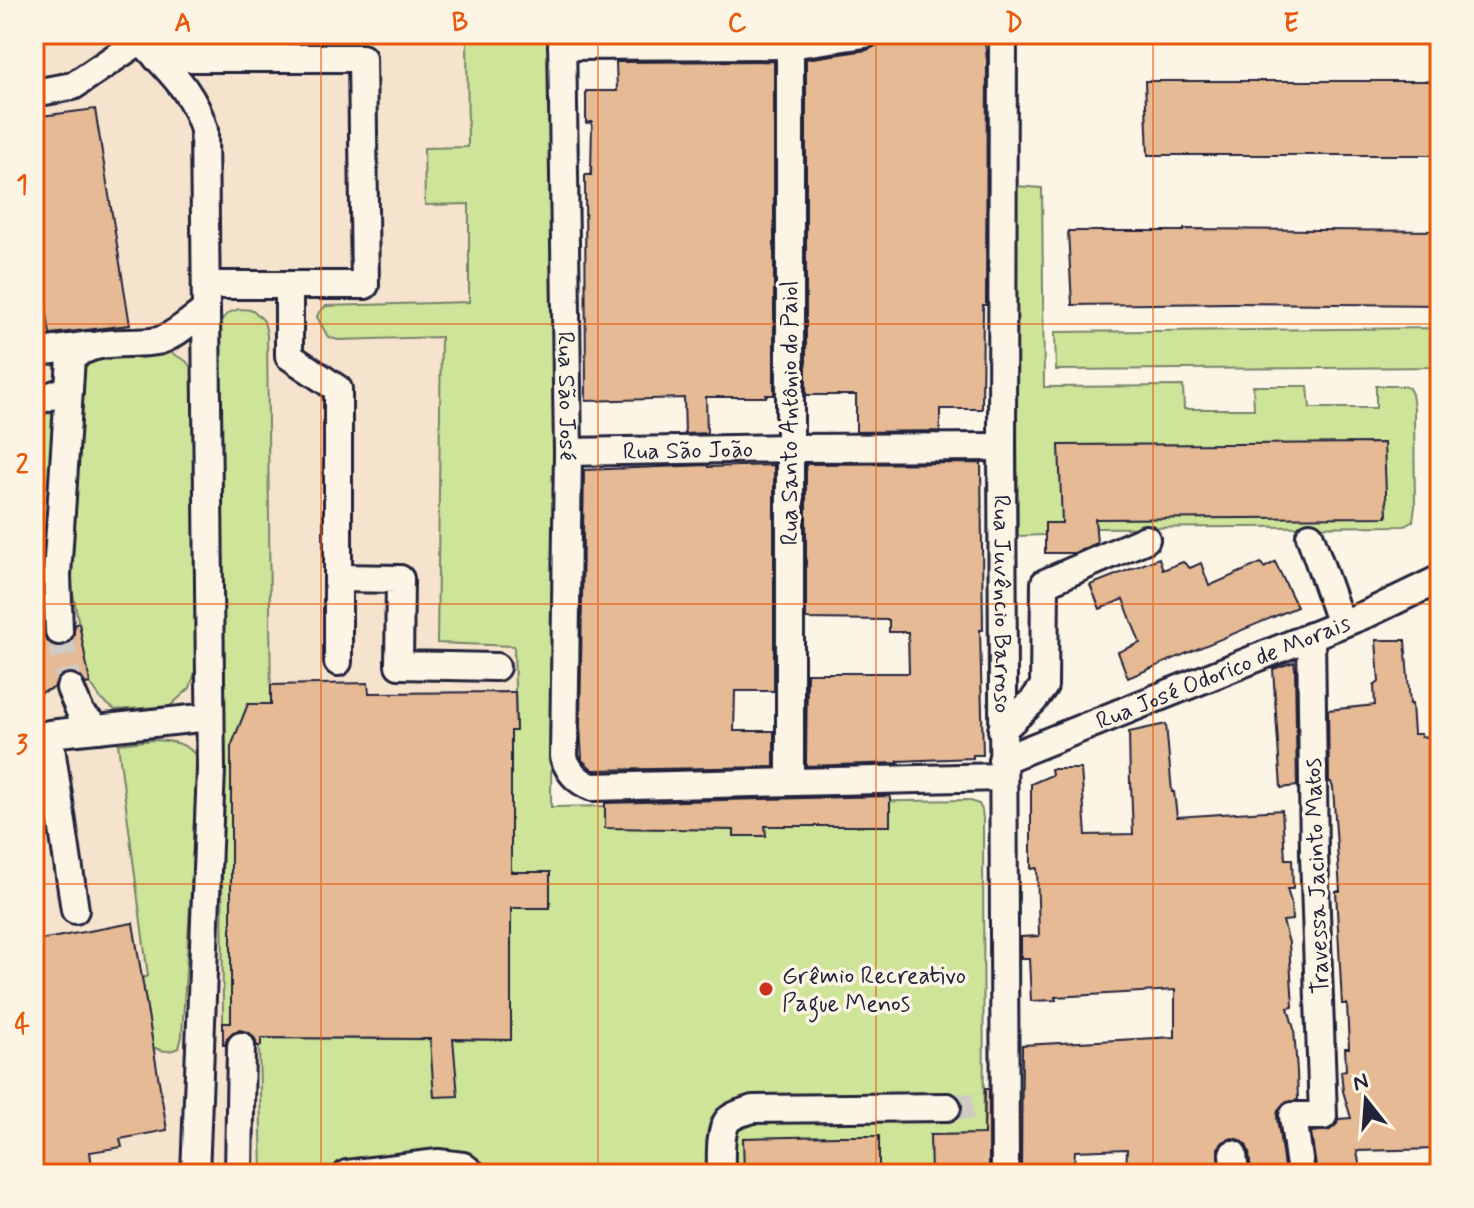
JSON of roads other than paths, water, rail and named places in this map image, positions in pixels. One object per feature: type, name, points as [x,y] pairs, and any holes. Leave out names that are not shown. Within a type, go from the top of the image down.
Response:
[{"type":"street","points":[[562,40],[790,45],[865,34]]},
{"type":"street","name":"Rua Juvêncio Barroso","points":[[1003,34],[1002,768],[994,1106],[1005,1174]]},
{"type":"street","name":"Rua São José","points":[[562,40],[568,452],[564,758]]},
{"type":"street","points":[[146,44],[187,89],[204,130],[211,769],[195,1174]]},
{"type":"street","points":[[34,93],[73,86],[146,44],[362,58],[365,285],[289,285],[206,298],[161,341],[101,344],[34,353]]},
{"type":"street","name":"Rua Santo Antônio do Paiol","points":[[790,45],[790,782]]},
{"type":"street","points":[[289,285],[289,356],[338,389],[338,662]]},
{"type":"street","points":[[59,631],[57,575],[71,358],[80,351],[101,344]]},
{"type":"street","points":[[34,402],[69,389]]},
{"type":"street","name":"Rua São João","points":[[568,452],[1002,447]]},
{"type":"street","points":[[1310,536],[1341,624]]},
{"type":"street","points":[[1002,730],[1033,701],[1044,686],[1045,583],[1146,539]]},
{"type":"street","points":[[338,578],[400,579],[399,665],[496,667]]},
{"type":"street","name":"Rua José Odorico de Morais","points":[[564,758],[569,771],[580,782],[592,787],[790,782],[1002,768],[1369,613],[1440,579]]},
{"type":"street","name":"Travessa Jacinto Matos","points":[[1301,1174],[1293,1116],[1323,1116],[1314,854],[1311,636]]},
{"type":"street","points":[[70,688],[81,714],[98,729]]},
{"type":"street","points":[[75,910],[49,734],[210,717]]},
{"type":"street","points":[[239,1174],[241,1046]]},
{"type":"street","points":[[721,1174],[722,1131],[728,1120],[739,1113],[753,1109],[947,1107]]},
{"type":"street","points":[[347,1174],[438,1163],[463,1166],[473,1174]]},
{"type":"tunnel","points":[[59,631],[70,688]]},
{"type":"tunnel","points":[[947,1107],[984,1106]]},
{"type":"place","name":"Grêmio Recreativo Pague Menos","points":[[766,989]]}]
